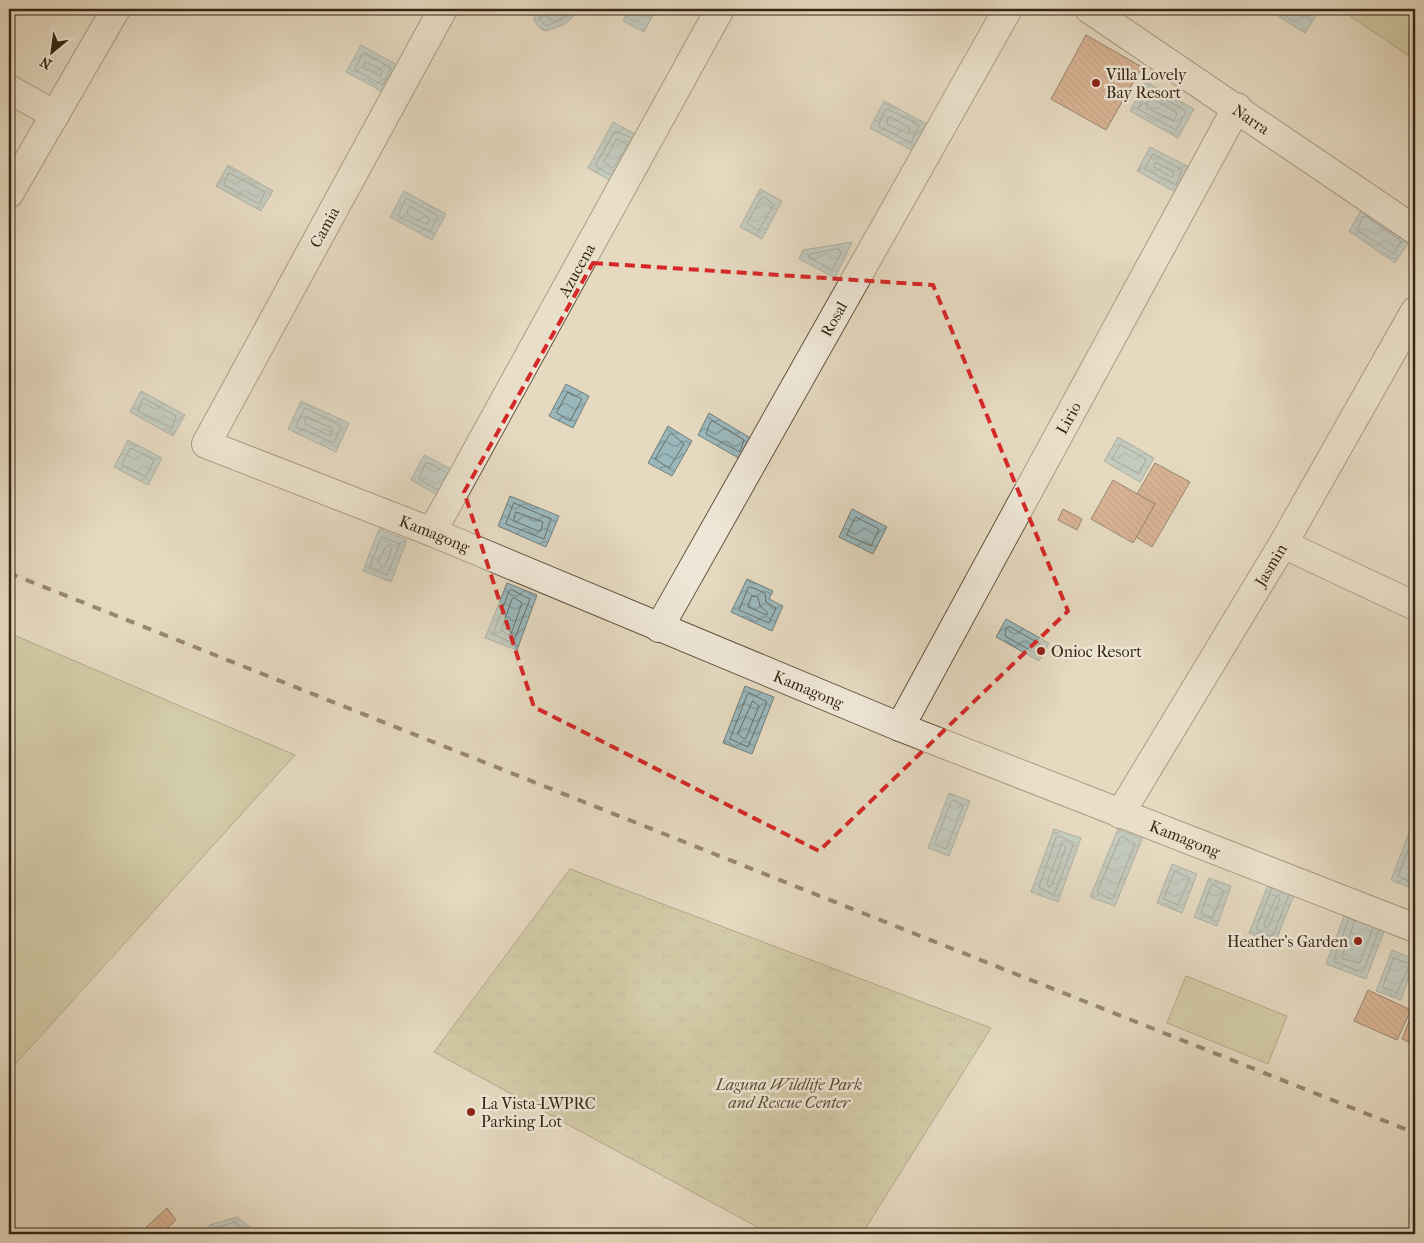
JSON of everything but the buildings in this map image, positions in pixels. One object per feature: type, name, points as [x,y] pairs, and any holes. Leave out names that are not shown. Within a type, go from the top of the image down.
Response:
[{"type":"street","points":[[9,194],[116,9]]},
{"type":"street","name":"Camia","points":[[206,444],[443,9]]},
{"type":"street","name":"Azucena","points":[[432,532],[720,9]]},
{"type":"street","name":"Rosal","points":[[659,628],[1008,9]]},
{"type":"street","name":"Narra","points":[[1089,9],[1415,230]]},
{"type":"street","points":[[9,89],[55,115]]},
{"type":"street","name":"Lirio","points":[[900,727],[1237,108]]},
{"type":"street","name":"Jasmin","points":[[1120,814],[1283,544],[1415,311]]},
{"type":"street","name":"Kamagong","points":[[206,444],[432,532],[900,727],[1415,928]]},
{"type":"street","points":[[1283,544],[1415,606]]},
{"type":"highlighted area","points":[[593,263],[933,285],[1068,611],[819,851],[534,707],[464,492]]},
{"type":"green space","points":[[1340,9],[1415,9],[1415,60]]},
{"type":"green space","points":[[9,633],[295,755],[9,1071]]},
{"type":"green space","name":"Laguna Wildlife Park and Rescue Center","points":[[570,869],[991,1028],[862,1234],[770,1234],[434,1052]]},
{"type":"green space","points":[[1186,976],[1287,1016],[1268,1064],[1167,1023]]},
{"type":"water","points":[[538,9],[576,9],[576,14],[565,24],[546,31],[541,29],[534,21],[535,11]]},
{"type":"water","points":[[629,9],[656,9],[644,32],[623,21]]},
{"type":"water","points":[[1278,9],[1308,9],[1317,14],[1305,33],[1275,14]]},
{"type":"water","points":[[361,45],[399,66],[385,93],[346,72]]},
{"type":"water","points":[[1146,82],[1194,109],[1178,138],[1130,111]]},
{"type":"water","points":[[884,101],[927,124],[913,151],[870,128]]},
{"type":"water","points":[[613,122],[644,139],[618,185],[588,168]]},
{"type":"water","points":[[1150,147],[1191,168],[1177,193],[1137,171]]},
{"type":"water","points":[[228,165],[273,191],[261,211],[216,186]]},
{"type":"water","points":[[760,189],[782,201],[762,239],[740,227]]},
{"type":"water","points":[[404,191],[446,214],[432,240],[390,217]]},
{"type":"water","points":[[1363,207],[1410,240],[1395,263],[1349,231]]},
{"type":"water","points":[[852,242],[835,278],[799,259],[803,250]]},
{"type":"water","points":[[566,384],[589,396],[573,428],[549,416]]},
{"type":"water","points":[[141,391],[185,415],[173,436],[130,412]]},
{"type":"water","points":[[301,401],[349,423],[336,452],[288,429]]},
{"type":"water","points":[[709,413],[752,439],[742,460],[698,435]]},
{"type":"water","points":[[668,426],[692,441],[672,476],[648,463]]},
{"type":"water","points":[[1118,437],[1154,458],[1140,482],[1104,461]]},
{"type":"water","points":[[128,440],[162,458],[148,485],[114,467]]},
{"type":"water","points":[[424,455],[464,476],[450,502],[411,480]]},
{"type":"water","points":[[510,496],[559,516],[546,547],[498,526]]},
{"type":"water","points":[[852,509],[887,527],[873,554],[839,537]]},
{"type":"water","points":[[379,529],[407,540],[391,582],[363,571]]},
{"type":"water","points":[[747,579],[773,591],[769,599],[783,606],[772,631],[731,612]]},
{"type":"water","points":[[507,583],[537,595],[517,650],[485,638]]},
{"type":"water","points":[[1006,619],[1049,643],[1039,661],[996,637]]},
{"type":"water","points":[[745,686],[774,697],[752,754],[723,743]]},
{"type":"water","points":[[949,793],[970,801],[949,856],[928,848]]},
{"type":"water","points":[[1412,825],[1415,826],[1415,890],[1391,880]]},
{"type":"water","points":[[1054,829],[1081,838],[1058,902],[1031,892]]},
{"type":"water","points":[[1118,829],[1142,839],[1115,906],[1090,897]]},
{"type":"water","points":[[1172,864],[1197,874],[1182,913],[1157,903]]},
{"type":"water","points":[[1209,878],[1231,886],[1217,926],[1194,917]]},
{"type":"water","points":[[1270,880],[1296,890],[1275,943],[1249,933]]},
{"type":"water","name":"Heather's Garden","points":[[1349,903],[1389,918],[1366,979],[1326,964]]},
{"type":"water","points":[[1392,950],[1415,959],[1401,1000],[1376,991]]},
{"type":"water","points":[[237,1217],[258,1234],[200,1234],[210,1225]]},
{"type":"railway","points":[[9,573],[1415,1133]]},
{"type":"place","name":"Villa Lovely Bay Resort","points":[[1096,83]]},
{"type":"place","name":"Onioc Resort","points":[[1041,651]]},
{"type":"place","name":"Heather's Garden","points":[[1358,941]]},
{"type":"place","name":"La Vista-LWPRC Parking Lot","points":[[471,1112]]}]
